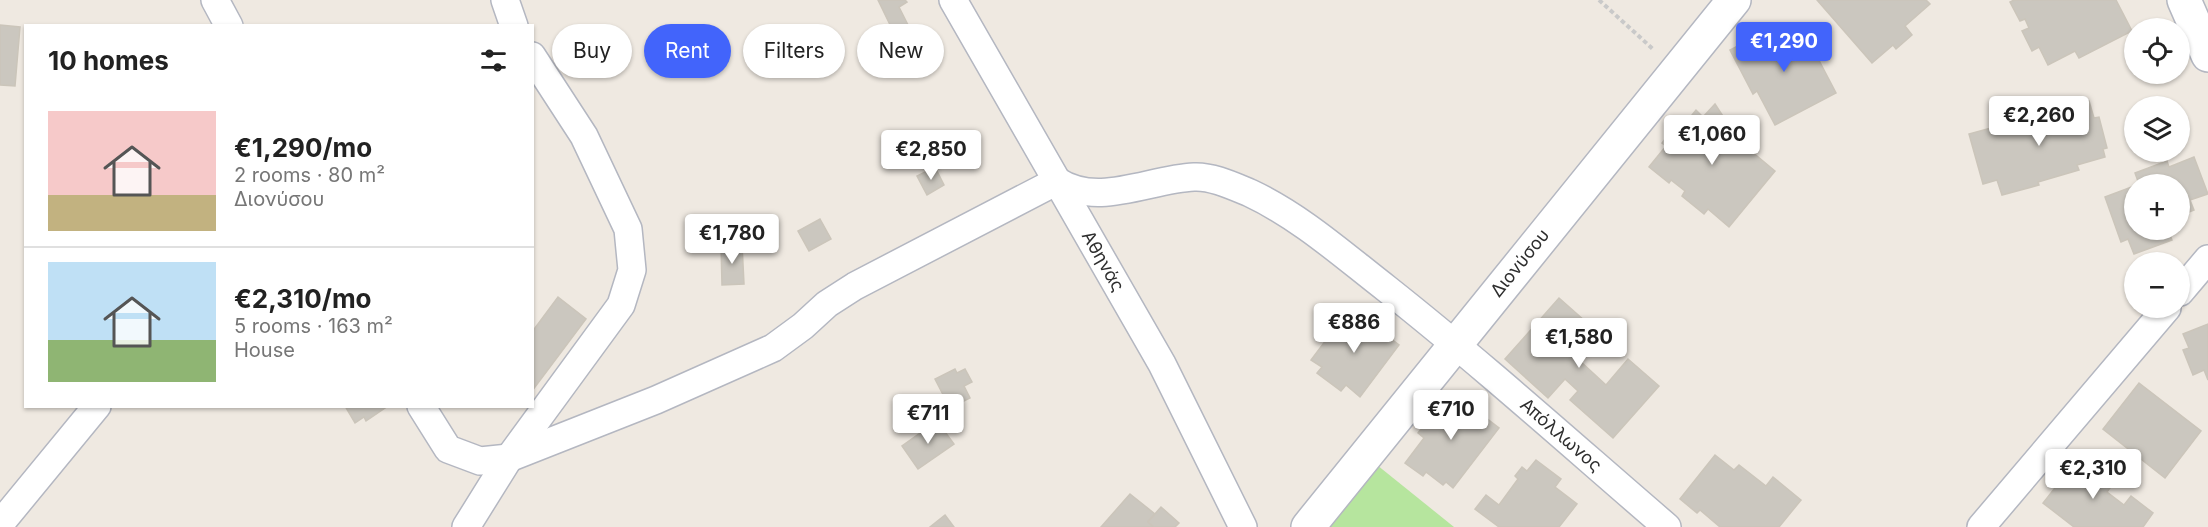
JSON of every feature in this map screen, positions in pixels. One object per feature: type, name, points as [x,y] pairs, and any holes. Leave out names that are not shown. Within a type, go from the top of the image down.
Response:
[{"type":"street","points":[[215,0],[228,24]]},
{"type":"street","points":[[505,0],[513,24]]},
{"type":"street","name":"Αθηνάς","points":[[953,0],[1162,364],[1243,527]]},
{"type":"street","name":"Διονύσου","points":[[1308,527],[1734,0]]},
{"type":"street","points":[[2184,0],[2208,55]]},
{"type":"street","points":[[466,527],[509,458],[621,305],[632,270],[628,229],[584,136],[534,59]]},
{"type":"street","name":"Απόλλωνος","points":[[1058,181],[1070,190],[1099,194],[1194,177],[1212,179],[1249,193],[1291,215],[1456,343],[1667,527]]},
{"type":"street","points":[[422,408],[448,449],[480,461],[509,458],[656,400],[773,348],[848,290],[1058,181]]},
{"type":"street","points":[[2190,280],[2208,259]]},
{"type":"street","points":[[1981,527],[2159,318]]},
{"type":"street","points":[[0,524],[95,408]]},
{"type":"path","points":[[1599,0],[1677,70]]},
{"type":"green space","points":[[1377,465],[1454,527],[1325,527]]},
{"type":"building","points":[[878,0],[905,0],[907,2],[899,7],[908,24],[890,24]]},
{"type":"building","points":[[1817,0],[1926,0],[1930,4],[1905,26],[1912,35],[1896,49],[1893,45],[1872,63]]},
{"type":"building","points":[[2014,0],[2116,0],[2125,18],[2124,35],[2079,58],[2075,51],[2048,65],[2039,47],[2032,51],[2022,31],[2029,28],[2025,19],[2020,21],[2010,2]]},
{"type":"building","points":[[0,25],[20,27],[15,86],[0,85]]},
{"type":"building","points":[[1801,26],[1836,93],[1775,125],[1757,91],[1753,94],[1730,50],[1766,31],[1772,41]]},
{"type":"building","points":[[2089,101],[2094,118],[2099,117],[2107,148],[2103,149],[2105,157],[2077,165],[2079,170],[2038,182],[2039,185],[2002,195],[1997,180],[1983,184],[1969,134],[2031,117],[2030,114],[2068,103],[2069,107]]},
{"type":"building","points":[[1715,104],[1739,141],[1775,171],[1729,227],[1708,209],[1704,214],[1682,196],[1685,191],[1671,180],[1669,183],[1649,167],[1666,146],[1662,143],[1674,127],[1679,131],[1696,110],[1703,117]]},
{"type":"building","points":[[2194,157],[2208,194],[2190,200],[2190,174],[2135,173],[2164,162],[2167,162],[2169,167],[2182,162],[2190,162],[2190,159]]},
{"type":"building","points":[[935,167],[944,185],[927,195],[917,176]]},
{"type":"building","points":[[2124,190],[2126,240],[2121,242],[2105,197]]},
{"type":"building","points":[[2190,200],[2194,210],[2190,212]]},
{"type":"building","points":[[820,219],[831,239],[809,251],[798,231]]},
{"type":"building","points":[[2128,240],[2172,240],[2139,252],[2133,252]]},
{"type":"building","points":[[742,244],[744,284],[722,285],[721,245]]},
{"type":"building","points":[[558,297],[586,319],[534,388],[534,329]]},
{"type":"building","points":[[1559,298],[1602,336],[1580,361],[1606,385],[1628,359],[1659,386],[1613,438],[1570,400],[1578,391],[1565,379],[1548,398],[1505,359]]},
{"type":"building","points":[[1350,308],[1399,345],[1360,397],[1346,385],[1341,391],[1317,373],[1322,367],[1311,360]]},
{"type":"building","points":[[2208,324],[2208,380],[2204,370],[2193,375],[2183,350],[2189,348],[2183,334]]},
{"type":"building","points":[[955,369],[957,373],[965,369],[972,382],[964,386],[970,398],[950,408],[935,379]]},
{"type":"building","points":[[2139,383],[2201,431],[2165,478],[2103,429]]},
{"type":"building","points":[[1452,392],[1499,428],[1453,488],[1446,482],[1443,485],[1426,472],[1423,476],[1405,463],[1424,438],[1418,433]]},
{"type":"building","points":[[346,408],[385,408],[366,421],[364,417],[355,423]]},
{"type":"building","points":[[937,421],[954,444],[918,469],[902,446]]},
{"type":"building","points":[[2081,454],[2115,481],[2107,492],[2124,505],[2131,496],[2153,513],[2143,527],[2074,527],[2043,503],[2062,479],[2058,476],[2067,465],[2070,468]]},
{"type":"building","points":[[1715,455],[1734,470],[1739,465],[1766,486],[1773,477],[1801,500],[1779,527],[1720,527],[1700,510],[1697,513],[1680,499]]},
{"type":"building","points":[[1536,460],[1561,479],[1555,487],[1577,504],[1559,527],[1499,527],[1475,509],[1486,495],[1499,505],[1518,479],[1515,476],[1522,467],[1527,471]]},
{"type":"building","points":[[1130,494],[1155,514],[1148,522],[1154,527],[1101,527]]},
{"type":"building","points":[[1161,507],[1179,523],[1175,527],[1154,527],[1148,522]]},
{"type":"building","points":[[945,515],[954,527],[930,527]]}]
